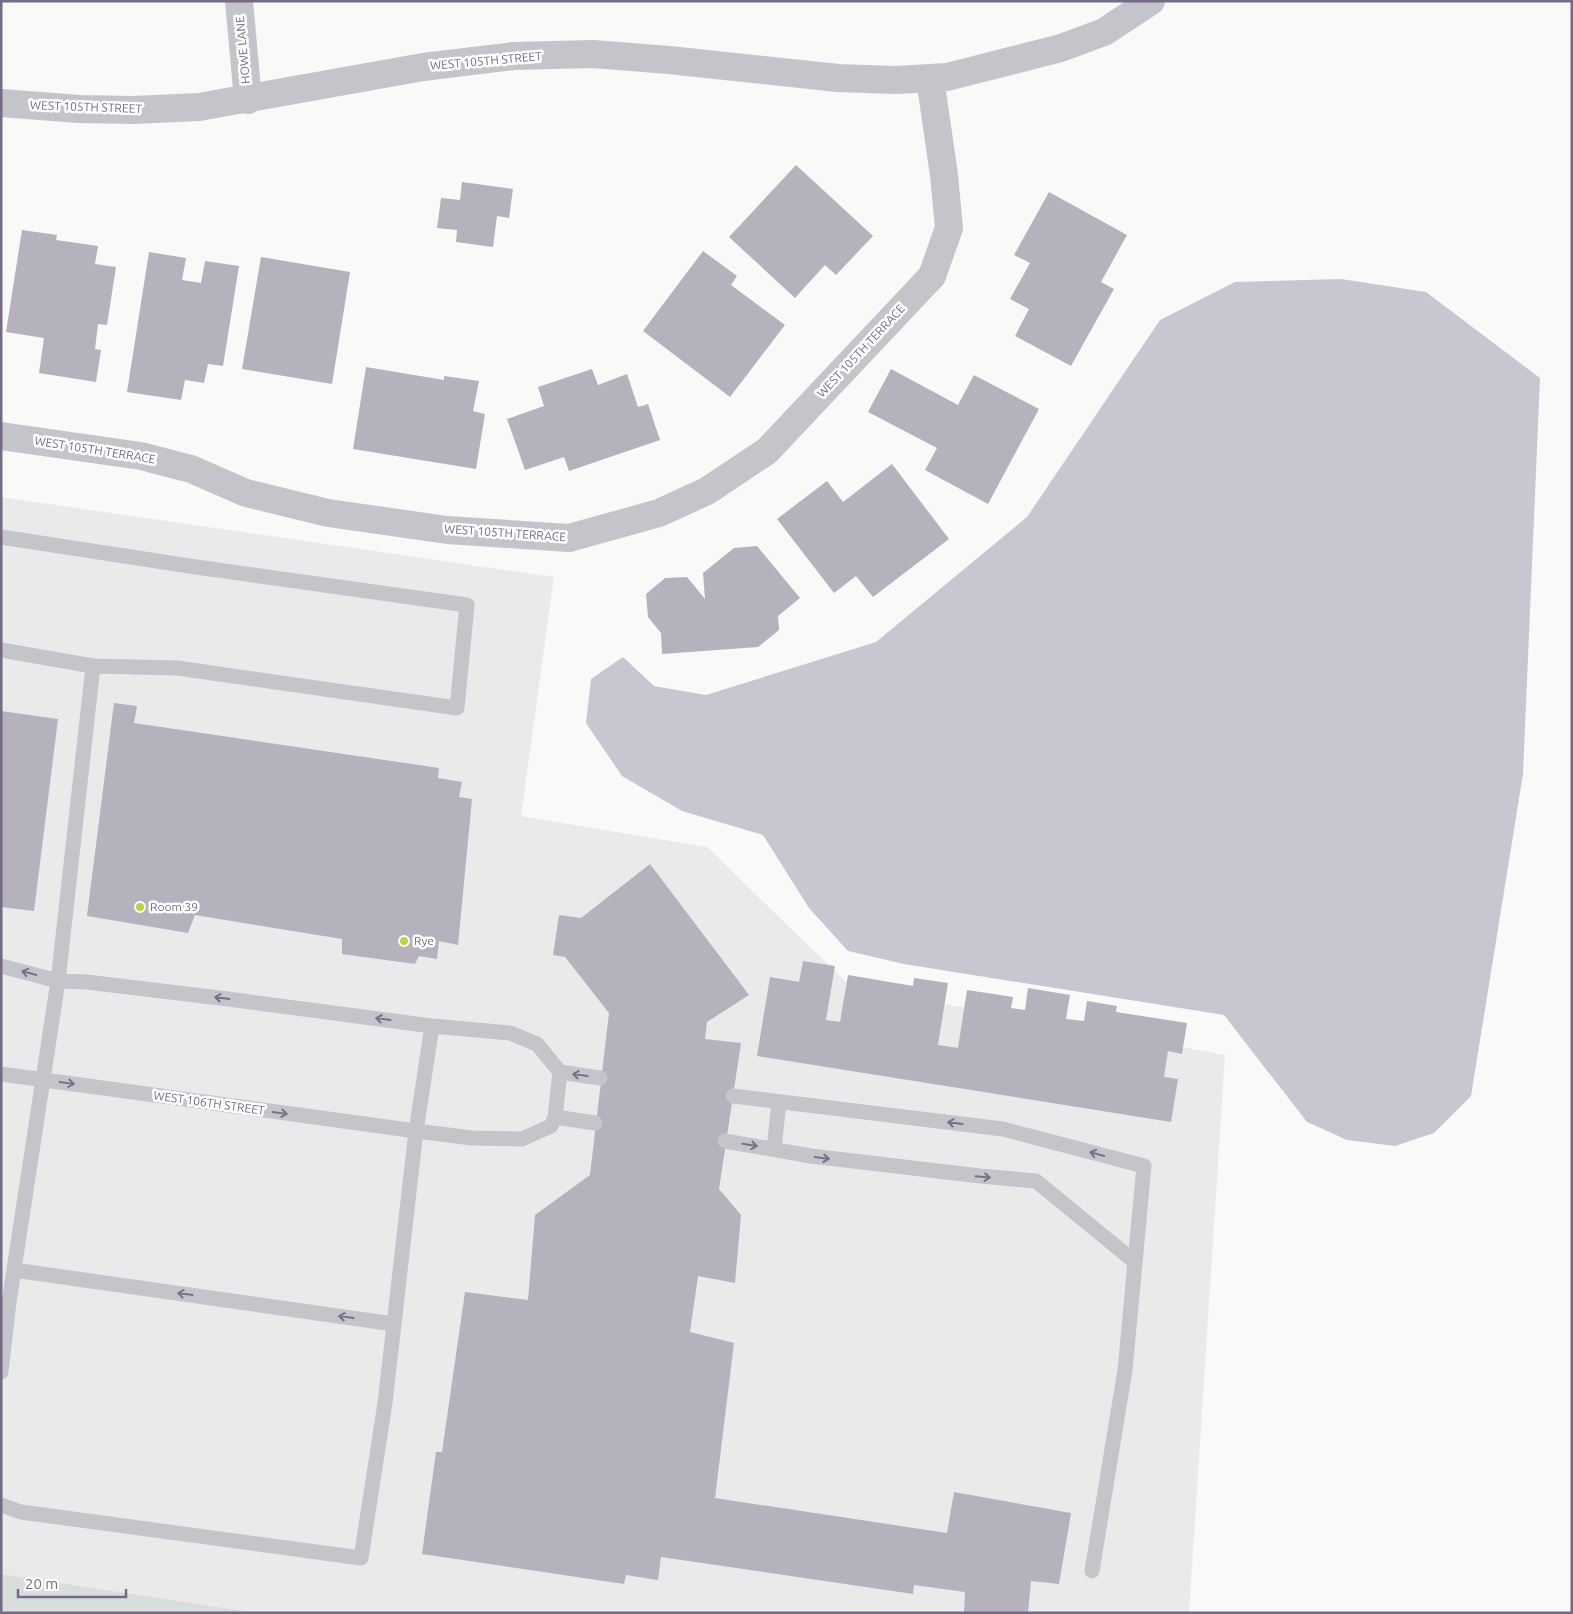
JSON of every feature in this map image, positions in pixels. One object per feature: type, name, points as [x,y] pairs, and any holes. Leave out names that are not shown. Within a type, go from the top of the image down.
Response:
[{"type":"street","name":"HOWE LANE","points":[[239,1],[248,100]]},
{"type":"street","name":"WEST 105TH STREET","points":[[1,103],[79,109],[133,110],[199,107],[248,100],[423,67],[524,56],[593,54],[838,78],[896,80],[947,77],[1061,48],[1104,32],[1151,1]]},
{"type":"street","name":"WEST 105TH TERRACE","points":[[1,436],[141,456],[190,469],[246,493],[328,513],[447,530],[569,538],[659,513],[707,491],[767,451],[932,276],[949,228],[944,175],[930,78]]},
{"type":"lane","points":[[1,537],[196,567],[467,605],[457,708],[177,668],[93,666],[1,650]]},
{"type":"lane","points":[[1,1372],[14,1270],[58,981],[93,666]]},
{"type":"lane","points":[[1,966],[58,981],[87,982],[432,1026],[510,1033],[537,1044],[560,1072],[600,1078]]},
{"type":"lane","points":[[1,1505],[20,1512],[360,1558],[385,1403],[416,1131],[432,1026]]},
{"type":"lane","points":[[560,1072],[556,1117],[596,1123]]},
{"type":"lane","name":"WEST 106TH STREET","points":[[1,1074],[472,1138],[522,1139],[551,1126],[556,1117]]},
{"type":"lane","points":[[733,1096],[1004,1129],[1144,1166],[1124,1370],[1092,1571]]},
{"type":"lane","points":[[774,1149],[779,1102]]},
{"type":"lane","points":[[726,1141],[811,1156],[1036,1181],[1135,1262]]},
{"type":"lane","points":[[14,1270],[394,1324]]},
{"type":"shaded area","points":[[1341,279],[1426,292],[1540,378],[1523,774],[1471,1096],[1434,1133],[1395,1146],[1347,1140],[1307,1122],[1224,1015],[904,964],[848,951],[809,908],[763,835],[682,811],[622,776],[586,723],[591,679],[623,657],[654,686],[706,695],[876,642],[1027,517],[1160,320],[1235,282]]},
{"type":"shaded area","points":[[1,497],[554,577],[521,816],[707,847],[851,987],[1225,1055],[1189,1613],[258,1613],[1,1574]]},
{"type":"shaded area","points":[[1,1574],[258,1613],[1,1613]]},
{"type":"building","points":[[796,165],[873,236],[836,275],[825,265],[795,298],[729,237]]},
{"type":"building","points":[[462,182],[513,189],[509,218],[497,216],[493,247],[456,242],[457,230],[437,228],[441,198],[460,200]]},
{"type":"building","points":[[1049,192],[1127,235],[1101,282],[1114,289],[1071,366],[1015,336],[1029,309],[1010,299],[1030,263],[1014,255]]},
{"type":"building","points":[[22,230],[57,235],[56,240],[98,246],[95,264],[116,267],[107,325],[98,324],[95,349],[101,350],[96,382],[39,373],[44,338],[6,332]]},
{"type":"building","points":[[703,251],[737,276],[731,285],[785,325],[730,397],[643,331]]},
{"type":"building","points":[[149,252],[186,258],[182,280],[201,283],[205,261],[239,266],[223,366],[208,364],[204,383],[185,380],[181,400],[127,392]]},
{"type":"building","points":[[261,257],[350,272],[332,384],[242,369]]},
{"type":"building","points":[[366,367],[444,380],[444,376],[479,381],[473,411],[485,414],[476,469],[353,449]]},
{"type":"building","points":[[592,369],[598,385],[627,374],[638,407],[648,404],[660,440],[569,471],[564,457],[525,470],[507,419],[544,406],[538,387]]},
{"type":"building","points":[[891,369],[958,405],[974,375],[1039,409],[988,504],[925,470],[937,448],[868,412]]},
{"type":"building","points":[[892,464],[949,539],[873,597],[856,576],[834,593],[777,519],[827,481],[843,502]]},
{"type":"building","points":[[757,546],[800,598],[778,616],[779,630],[758,647],[662,654],[661,633],[648,617],[646,594],[665,578],[687,577],[705,599],[703,573],[734,548]]},
{"type":"building","points":[[114,703],[137,706],[134,723],[439,768],[438,778],[462,782],[459,797],[472,799],[458,945],[439,941],[437,959],[419,956],[415,964],[342,954],[342,939],[195,915],[188,933],[87,916]]},
{"type":"building","points":[[1,711],[58,719],[34,911],[1,907]]},
{"type":"building","points":[[650,864],[749,995],[707,1022],[705,1039],[741,1043],[719,1189],[741,1215],[735,1283],[698,1276],[690,1332],[734,1343],[715,1498],[947,1533],[954,1492],[1071,1513],[1059,1584],[1031,1581],[1028,1613],[964,1613],[965,1592],[914,1585],[913,1594],[661,1557],[658,1580],[626,1575],[624,1584],[422,1554],[436,1452],[442,1452],[465,1292],[528,1300],[535,1215],[590,1175],[609,1013],[565,957],[553,955],[559,915],[581,918]]},
{"type":"building","points":[[803,961],[835,966],[826,1020],[840,1022],[848,975],[913,986],[914,978],[948,983],[938,1045],[958,1048],[967,990],[1013,997],[1011,1008],[1025,1010],[1028,988],[1070,995],[1066,1019],[1084,1021],[1087,1001],[1117,1006],[1116,1012],[1187,1023],[1182,1054],[1168,1051],[1164,1077],[1178,1079],[1171,1122],[757,1056],[770,977],[799,982]]},
{"type":"place","name":"Room 39","points":[[140,907]]},
{"type":"place","name":"Rye","points":[[404,941]]}]
